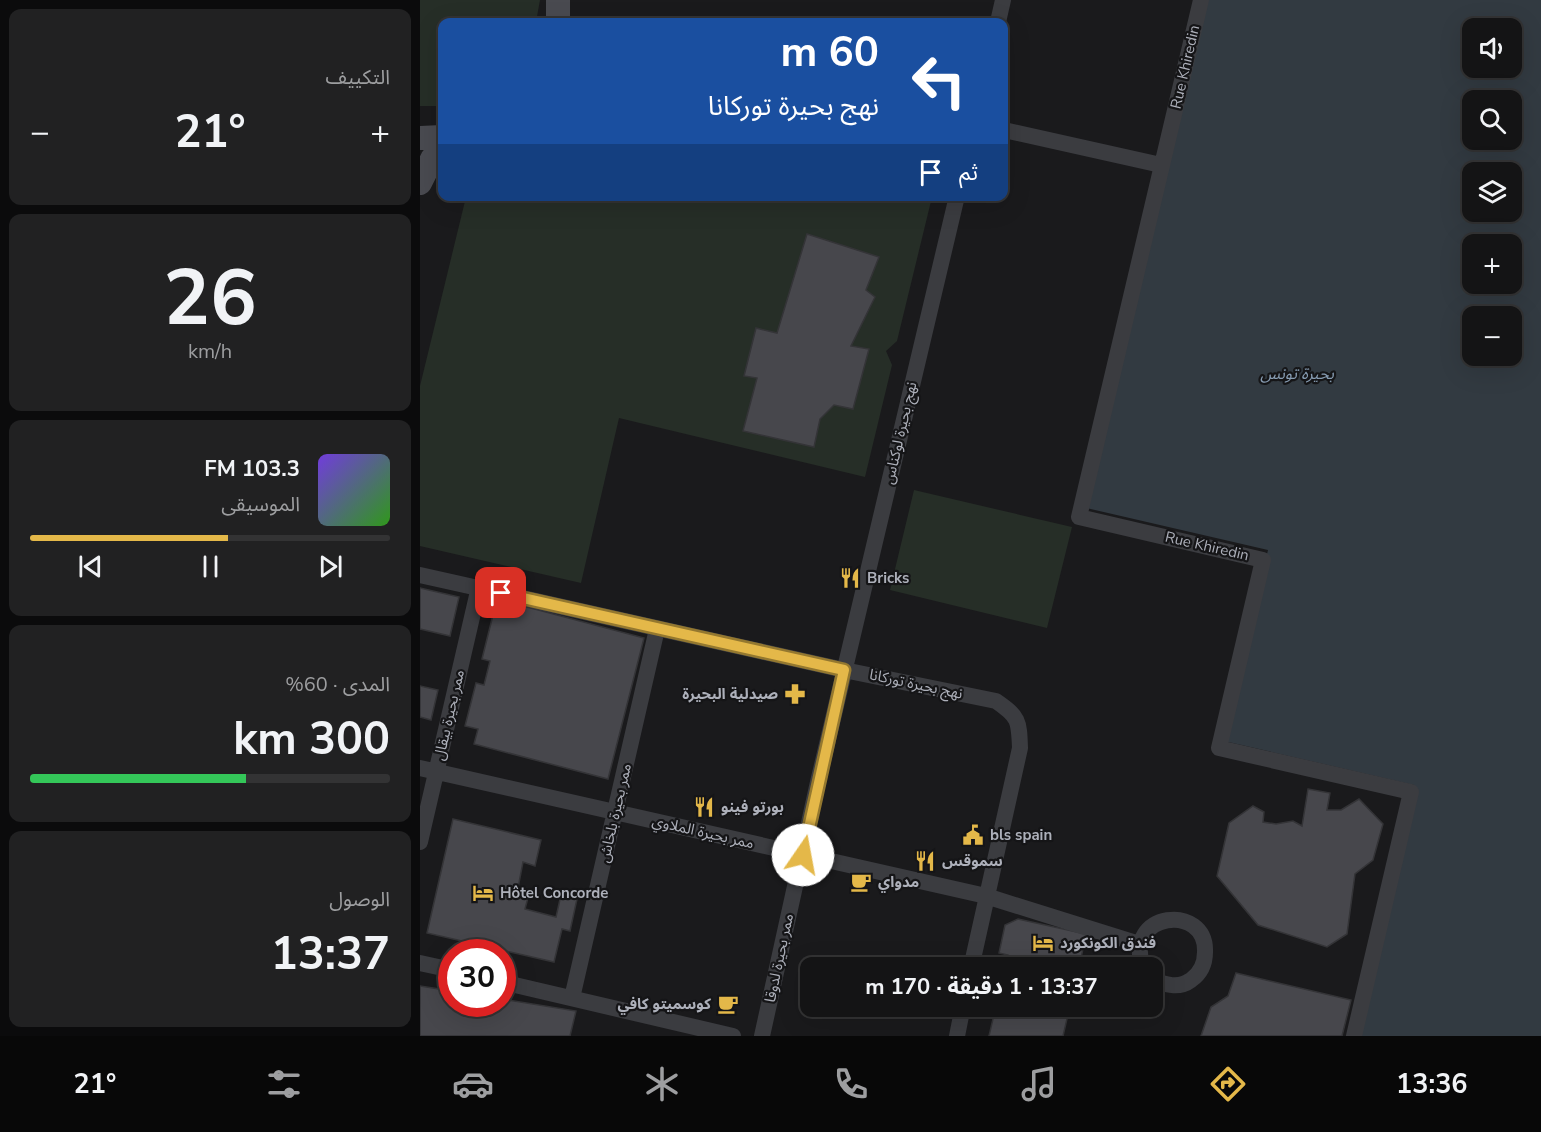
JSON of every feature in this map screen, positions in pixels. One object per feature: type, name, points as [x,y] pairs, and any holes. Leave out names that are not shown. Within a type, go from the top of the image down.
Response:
[{"type":"main road","points":[[558,0],[558,18]]},
{"type":"main road","points":[[420,138],[438,137]]},
{"type":"main road","points":[[420,183],[438,152]]},
{"type":"street","points":[[999,18],[1003,0]]},
{"type":"street","name":"Rue Khiredin","points":[[1201,0],[1079,517],[1263,560],[1219,748],[1411,792],[1354,1036]]},
{"type":"street","points":[[1008,131],[1161,165]]},
{"type":"street","name":"نهج بحيرة لوكناس","points":[[844,670],[956,201]]},
{"type":"street","name":"نهج بحيرة توركانا","points":[[420,575],[844,670],[996,701],[1013,713],[1019,726],[1020,748],[973,957]]},
{"type":"street","name":"ممر بحيرة بيقال","points":[[420,842],[428,770],[479,587]]},
{"type":"street","name":"ممر بحيرة بلخاش","points":[[572,998],[657,629]]},
{"type":"street","name":"ممر بحيرة لدوقا","points":[[762,1036],[844,670]]},
{"type":"street","name":"ممر بحيرة الملاوي","points":[[428,770],[986,896],[1139,944]]},
{"type":"street","points":[[1139,957],[1139,944],[1145,932],[1155,923],[1167,919],[1180,919],[1192,925],[1201,934],[1206,947],[1205,960],[1200,972],[1190,981],[1178,986],[1163,984]]},
{"type":"street","points":[[420,963],[438,967]]},
{"type":"street","points":[[516,985],[733,1036]]},
{"type":"street","points":[[957,1036],[961,1017]]},
{"type":"shaded area","points":[[420,0],[540,0],[537,18],[438,18],[438,106],[420,106]]},
{"type":"shaded area","points":[[465,201],[931,201],[897,341],[886,351],[892,365],[865,477],[619,418],[581,583],[420,546],[420,386]]},
{"type":"shaded area","points":[[914,490],[1072,527],[1047,628],[890,590]]},
{"type":"water","name":"بحيرة تونس","points":[[1208,0],[1541,0],[1541,1036],[1355,1036],[1414,785],[1224,741],[1268,550],[1082,507]]},
{"type":"building","points":[[807,234],[879,257],[866,290],[875,297],[851,346],[869,349],[853,409],[834,405],[820,419],[814,447],[743,431],[757,378],[744,376],[756,328],[777,333]]},
{"type":"building","points":[[420,588],[459,597],[450,636],[420,629]]},
{"type":"building","points":[[497,599],[644,638],[608,779],[474,744],[478,729],[465,726],[476,683],[484,685],[490,661],[482,659]]},
{"type":"building","points":[[420,686],[438,690],[431,720],[420,717]]},
{"type":"building","points":[[1308,789],[1330,793],[1327,810],[1341,810],[1359,799],[1383,824],[1373,860],[1355,874],[1347,934],[1327,947],[1258,925],[1217,876],[1229,823],[1253,806],[1264,812],[1263,822],[1276,824],[1293,821],[1302,826]]},
{"type":"building","name":"Hôtel Concorde","points":[[453,819],[541,840],[535,866],[523,862],[518,888],[530,890],[525,909],[556,917],[561,895],[577,899],[570,931],[562,929],[554,962],[516,953],[516,939],[453,939],[427,933]]},
{"type":"building","name":"فندق الكونكورد","points":[[1018,919],[1086,934],[1081,957],[1008,957],[1008,955],[999,953],[1005,925]]},
{"type":"building","points":[[1236,973],[1351,1000],[1342,1036],[1201,1036],[1211,1007],[1228,996]]},
{"type":"building","points":[[420,986],[438,989],[438,1017],[516,1017],[516,1001],[576,1011],[570,1036],[420,1036]]},
{"type":"building","points":[[993,1017],[1067,1017],[1063,1036],[989,1036]]},
{"type":"place","name":"Bricks","points":[[850,578]]},
{"type":"place","name":"صيدلية البحيرة","points":[[795,694]]},
{"type":"place","name":"بورتو فينو","points":[[704,807]]},
{"type":"place","name":"bls spain","points":[[973,835]]},
{"type":"place","name":"سموقس","points":[[925,861]]},
{"type":"place","name":"مدواي","points":[[861,882]]},
{"type":"place","name":"Hôtel Concorde","points":[[483,893]]},
{"type":"place","name":"فندق الكونكورد","points":[[1043,943]]},
{"type":"place","name":"كوسميتو كافي","points":[[728,1004]]},
{"type":"route","points":[[501,593],[844,670],[803,855]]}]
